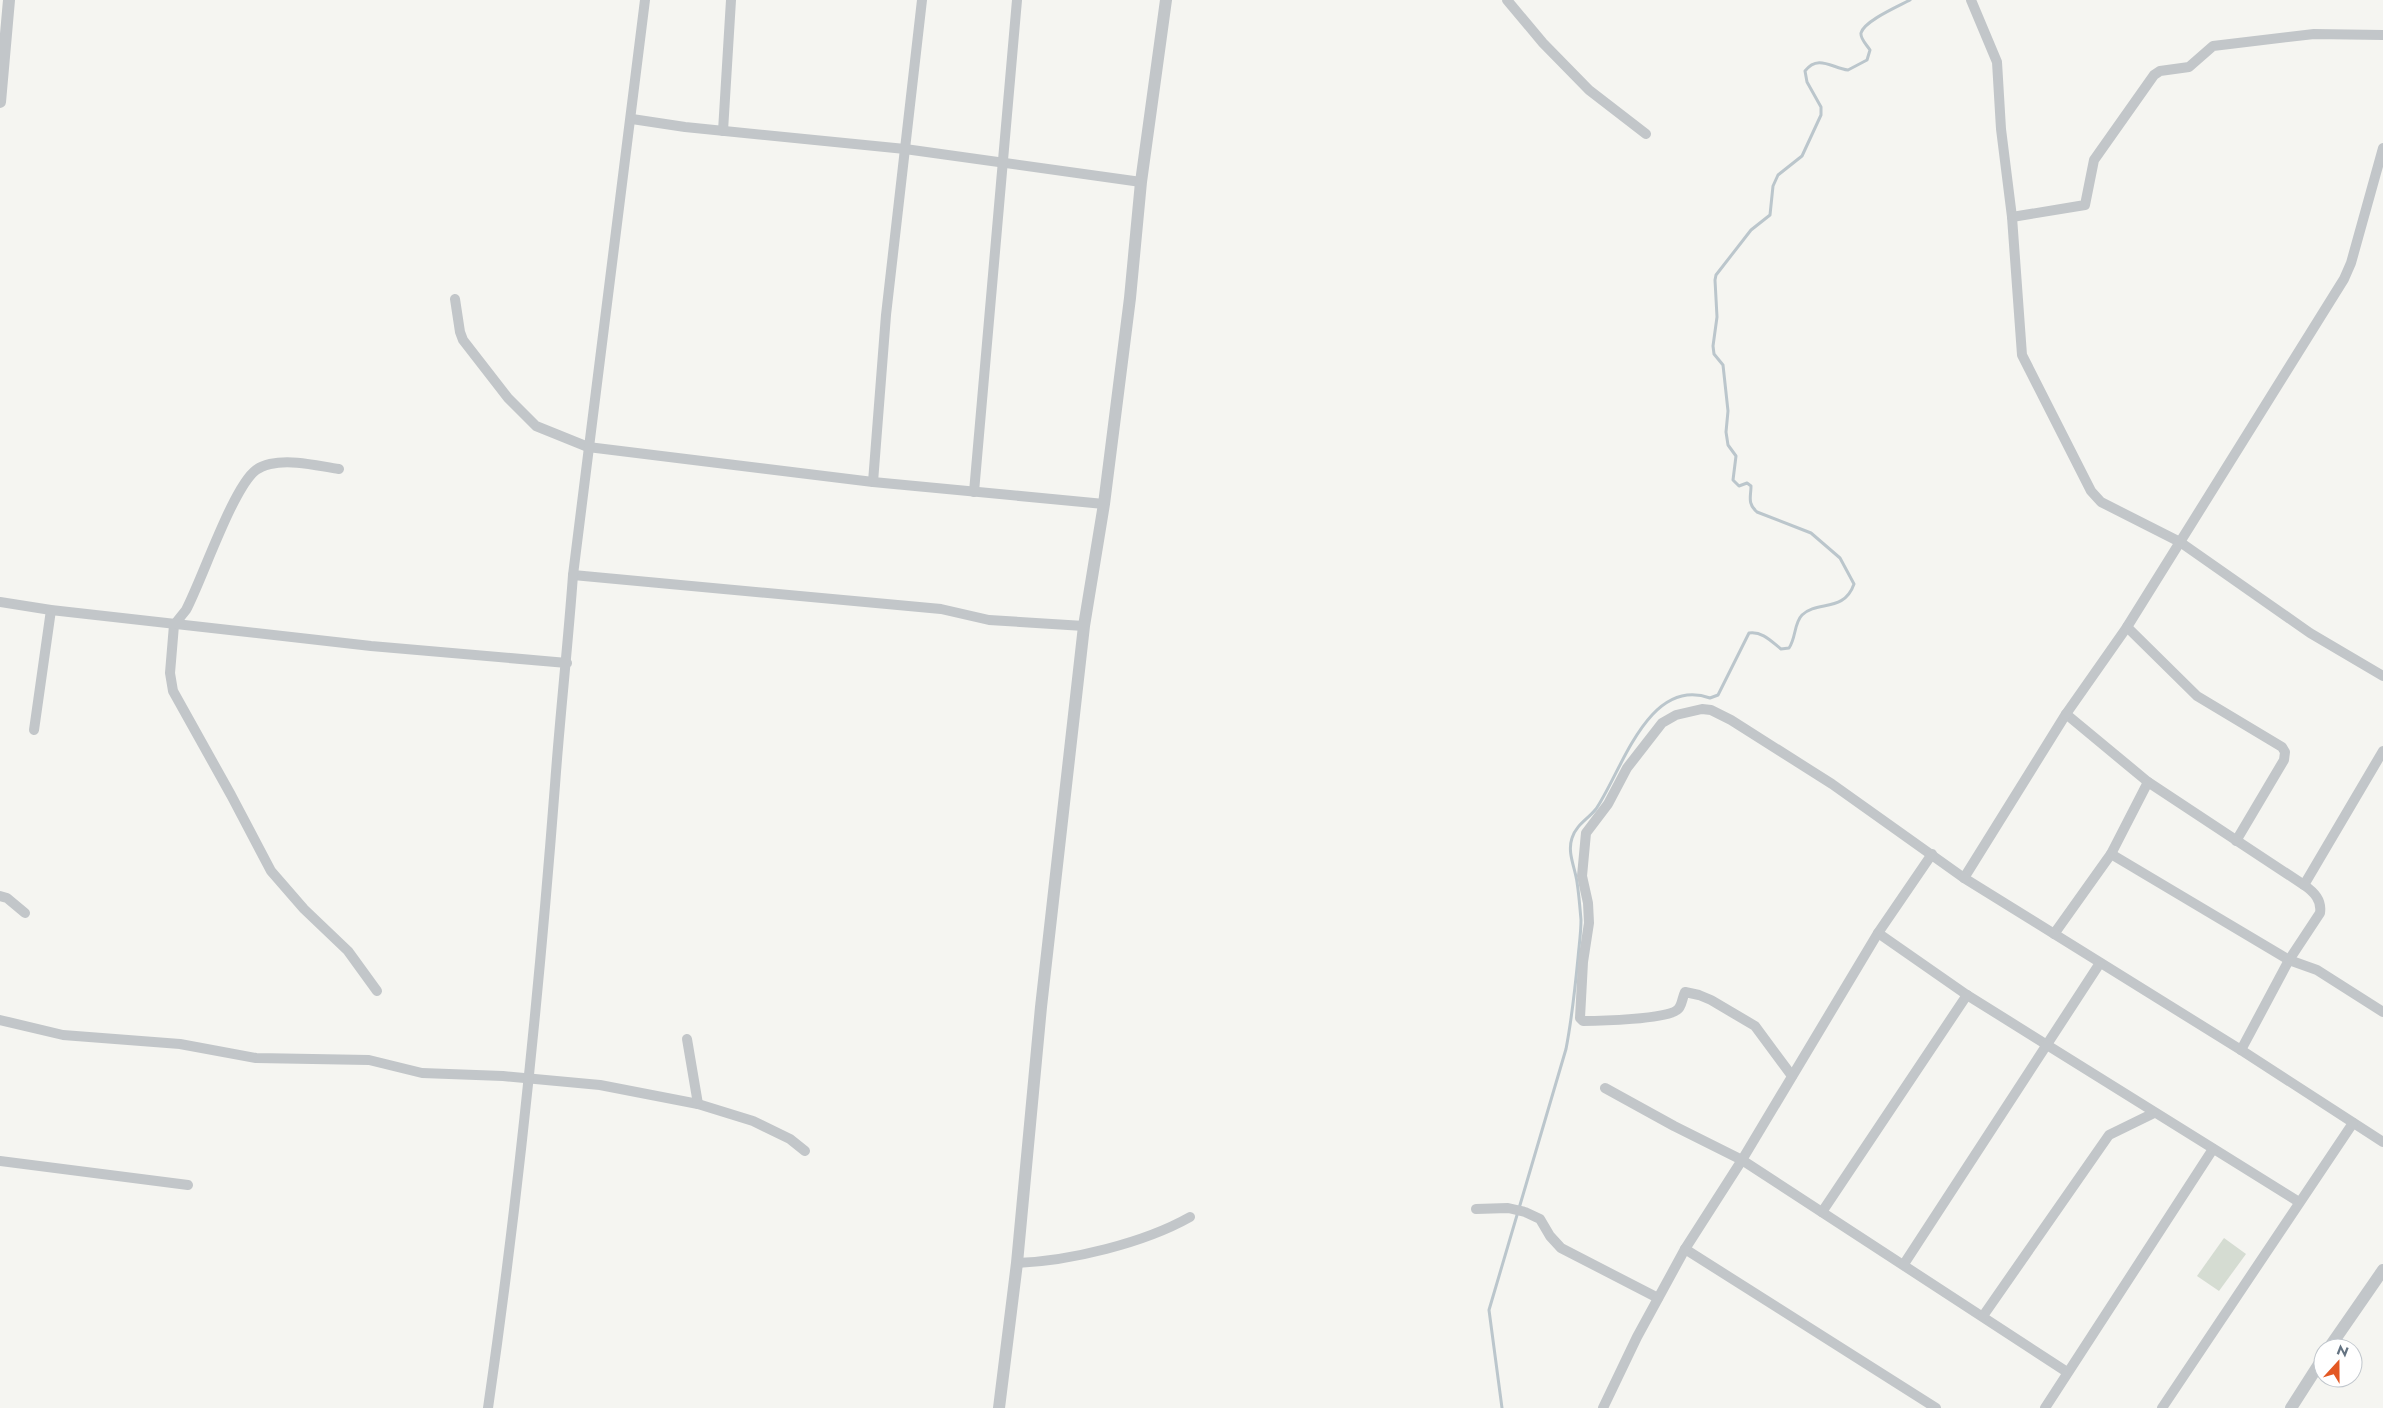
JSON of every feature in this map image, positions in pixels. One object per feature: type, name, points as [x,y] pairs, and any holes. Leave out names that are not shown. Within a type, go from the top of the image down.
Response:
[{"type":"street","points":[[0,102],[9,0]]},
{"type":"street","points":[[488,1408],[500,1331],[540,969],[573,575],[632,119],[645,0]]},
{"type":"street","points":[[723,130],[731,0]]},
{"type":"street","points":[[873,482],[886,315],[922,0]]},
{"type":"street","points":[[974,492],[1017,0]]},
{"type":"street","points":[[999,1408],[1017,1263],[1041,1007],[1084,626],[1104,504],[1127,318],[1141,182],[1166,0]]},
{"type":"street","points":[[1507,0],[1543,44],[1589,90],[1646,134]]},
{"type":"street","points":[[1972,0],[1996,58],[2001,129],[2012,217],[2020,347],[2027,368],[2096,497],[2101,502],[2180,542],[2310,633],[2383,676]]},
{"type":"street","points":[[2012,217],[2085,206],[2094,160],[2154,76],[2160,71],[2189,66],[2212,46],[2314,34],[2383,35]]},
{"type":"street","points":[[632,119],[905,149],[1141,182]]},
{"type":"street","points":[[1964,878],[2066,714],[2127,627],[2348,272],[2383,148]]},
{"type":"street","points":[[454,299],[463,340],[508,398],[536,426],[588,448],[873,482],[1104,504]]},
{"type":"street","points":[[339,469],[287,462],[271,464],[256,469],[234,504],[186,610],[174,624],[170,674],[173,691],[232,795],[271,871],[304,909],[348,951],[378,991]]},
{"type":"street","points":[[573,575],[941,609],[994,621],[1084,626]]},
{"type":"street","points":[[0,602],[51,610],[371,646],[567,663]]},
{"type":"street","points":[[34,730],[51,610]]},
{"type":"street","points":[[2127,627],[2197,696],[2282,747],[2285,752],[2284,760],[2236,841]]},
{"type":"street","points":[[1792,1076],[1755,1026],[1699,995],[1685,992],[1680,1008],[1676,1012],[1662,1015],[1596,1021],[1583,1021],[1580,1018],[1583,962],[1589,923],[1588,903],[1582,876],[1586,833],[1608,804],[1627,768],[1662,722],[1669,718],[1702,709],[1711,710],[1731,720],[1832,784],[1964,878],[2241,1050],[2383,1142]]},
{"type":"street","points":[[2066,714],[2148,782],[2304,885],[2318,898],[2321,907],[2320,914],[2289,960],[2241,1050]]},
{"type":"street","points":[[2304,885],[2383,750]]},
{"type":"street","points":[[2054,934],[2111,854],[2148,782]]},
{"type":"street","points":[[1603,1408],[1658,1298],[1685,1249],[1742,1160],[1878,933],[1932,854]]},
{"type":"street","points":[[2111,854],[2289,960],[2317,970],[2383,1011]]},
{"type":"street","points":[[0,896],[17,904],[25,913]]},
{"type":"street","points":[[1878,933],[1967,995],[2299,1202]]},
{"type":"street","points":[[1904,1264],[2100,963]]},
{"type":"street","points":[[1822,1212],[1967,995]]},
{"type":"street","points":[[0,1020],[63,1035],[180,1044],[256,1058],[369,1060],[422,1073],[503,1076],[600,1085],[698,1104],[753,1121],[790,1139],[805,1151]]},
{"type":"street","points":[[687,1039],[698,1104]]},
{"type":"street","points":[[1605,1088],[1674,1126],[1742,1160],[1984,1316],[2067,1372]]},
{"type":"street","points":[[1984,1316],[2109,1135],[2154,1112]]},
{"type":"street","points":[[2162,1408],[2353,1123]]},
{"type":"street","points":[[2045,1408],[2213,1149]]},
{"type":"street","points":[[0,1161],[188,1185]]},
{"type":"street","points":[[1476,1209],[1508,1208],[1540,1218],[1550,1236],[1561,1248],[1658,1298]]},
{"type":"street","points":[[1017,1263],[1050,1262],[1148,1236],[1190,1217]]},
{"type":"street","points":[[1685,1249],[1936,1408]]},
{"type":"street","points":[[2338,1338],[2378,1284],[2383,1270]]},
{"type":"street","points":[[2291,1408],[2313,1374]]},
{"type":"shaded area","points":[[2224,1238],[2246,1254],[2219,1291],[2197,1276]]},
{"type":"waterway","points":[[1502,1408],[1489,1310],[1566,1049],[1581,925],[1578,887],[1570,849],[1574,833],[1596,809],[1627,751],[1654,713],[1670,701],[1688,695],[1710,698],[1718,695],[1749,633],[1762,635],[1781,649],[1789,648],[1799,618],[1802,615],[1815,608],[1837,603],[1844,599],[1850,593],[1854,584],[1840,558],[1811,533],[1757,512],[1751,503],[1751,486],[1747,483],[1739,486],[1733,480],[1736,456],[1728,445],[1726,432],[1728,411],[1723,365],[1714,354],[1713,346],[1717,317],[1716,275],[1751,230],[1770,215],[1773,186],[1778,175],[1802,156],[1821,115],[1821,107],[1807,82],[1805,71],[1815,63],[1825,63],[1848,70],[1867,60],[1870,50],[1862,37],[1861,33],[1864,28],[1875,19],[1910,0]]}]
